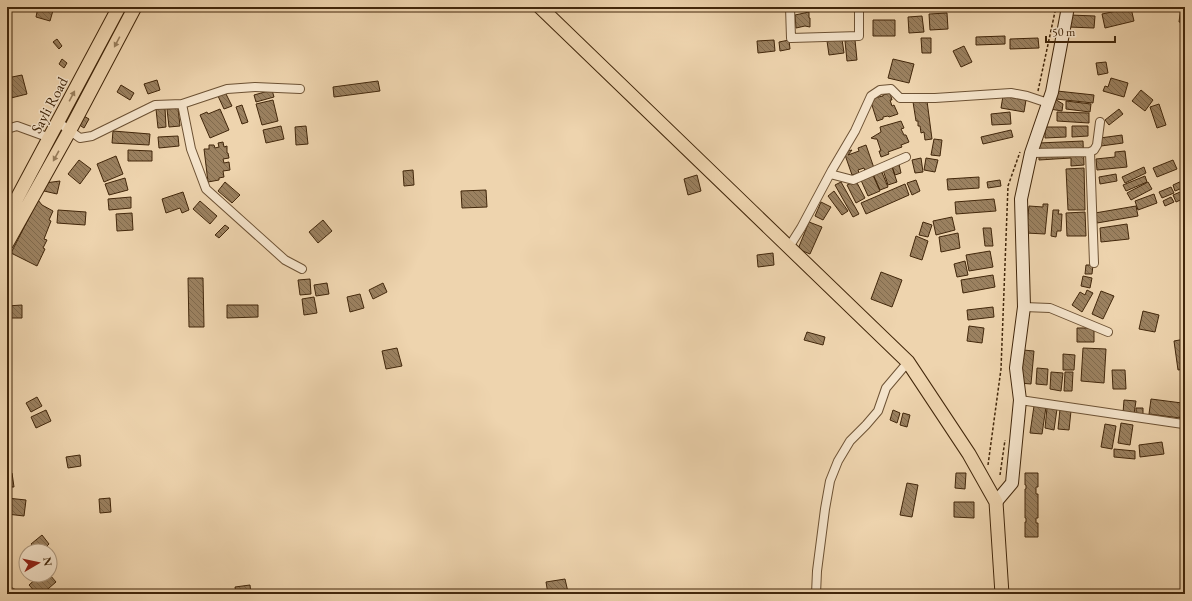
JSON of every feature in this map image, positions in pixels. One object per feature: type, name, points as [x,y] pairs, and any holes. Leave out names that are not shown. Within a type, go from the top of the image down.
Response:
[{"type":"main road","name":"Sayli Road","points":[[7,217],[119,7]]},
{"type":"main road","points":[[7,243],[70,130],[135,7]]},
{"type":"main road","points":[[540,7],[908,362],[969,454],[996,502],[1002,594]]},
{"type":"main road","points":[[996,502],[1012,483],[1020,400],[1016,368],[1024,307],[1021,199],[1031,153],[1052,92],[1068,7]]},
{"type":"street","points":[[790,7],[791,38],[859,36],[858,7]]},
{"type":"street","points":[[58,122],[80,138],[92,136],[155,105],[182,104],[227,89],[254,87],[300,89]]},
{"type":"street","points":[[789,247],[855,131],[871,96],[880,90],[891,89],[900,98],[935,98],[1011,93],[1027,96],[1048,103]]},
{"type":"street","points":[[182,104],[192,149],[206,189],[285,260],[302,269]]},
{"type":"street","points":[[1031,153],[1090,152],[1094,150],[1097,145],[1100,122]]},
{"type":"street","points":[[7,129],[18,126],[50,138]]},
{"type":"street","points":[[1090,152],[1094,262]]},
{"type":"street","points":[[830,174],[853,180],[906,157]]},
{"type":"street","points":[[1024,307],[1050,308],[1108,332]]},
{"type":"street","points":[[816,594],[816,571],[824,509],[830,481],[838,461],[850,441],[878,411],[886,388],[908,362]]},
{"type":"street","points":[[1020,400],[1182,424]]},
{"type":"street","points":[[7,590],[14,594]]},
{"type":"building","points":[[38,7],[54,7],[50,21],[36,17]]},
{"type":"building","points":[[1181,7],[1185,8],[1185,23],[1179,22]]},
{"type":"building","points":[[1131,8],[1134,21],[1105,28],[1102,14]]},
{"type":"building","points":[[809,12],[810,27],[805,26],[796,28],[795,15]]},
{"type":"building","points":[[947,13],[948,29],[930,30],[929,14]]},
{"type":"building","points":[[1070,15],[1095,16],[1094,28],[1069,27]]},
{"type":"building","points":[[922,16],[924,32],[909,33],[908,17]]},
{"type":"building","points":[[873,20],[895,20],[895,36],[873,36]]},
{"type":"building","points":[[1005,36],[1005,44],[976,45],[976,37]]},
{"type":"building","points":[[921,38],[931,38],[931,53],[922,53]]},
{"type":"building","points":[[1038,38],[1039,48],[1010,49],[1010,39]]},
{"type":"building","points":[[57,39],[62,46],[59,49],[53,42]]},
{"type":"building","points":[[842,39],[844,53],[829,55],[827,41]]},
{"type":"building","points":[[774,40],[775,51],[758,53],[757,41]]},
{"type":"building","points":[[789,40],[790,49],[780,51],[779,42]]},
{"type":"building","points":[[855,40],[857,60],[847,61],[845,41]]},
{"type":"building","points":[[964,46],[972,62],[961,67],[953,51]]},
{"type":"building","points":[[62,59],[67,63],[64,68],[59,64]]},
{"type":"building","points":[[893,59],[914,64],[909,83],[888,78]]},
{"type":"building","points":[[1106,62],[1108,73],[1098,75],[1096,63]]},
{"type":"building","points":[[22,75],[27,94],[7,99],[7,78]]},
{"type":"building","points":[[1111,78],[1128,83],[1124,97],[1103,91],[1105,86],[1108,87]]},
{"type":"building","points":[[157,80],[160,90],[148,94],[144,84]]},
{"type":"building","points":[[378,81],[380,91],[334,97],[333,87]]},
{"type":"building","points":[[121,85],[134,93],[130,100],[117,92]]},
{"type":"building","points":[[272,90],[274,97],[256,102],[254,95]]},
{"type":"building","points":[[1141,90],[1153,100],[1145,111],[1132,101]]},
{"type":"building","points":[[1057,91],[1094,95],[1093,103],[1056,99]]},
{"type":"building","points":[[225,92],[232,106],[224,109],[218,96]]},
{"type":"building","points":[[890,93],[892,106],[894,105],[898,114],[883,117],[883,119],[877,121],[870,99]]},
{"type":"building","points":[[1003,96],[1026,100],[1024,112],[1001,108]]},
{"type":"building","points":[[1053,98],[1063,104],[1062,111],[1050,109]]},
{"type":"building","points":[[273,100],[278,121],[262,125],[256,104]]},
{"type":"building","points":[[927,101],[932,139],[925,140],[924,132],[921,133],[920,126],[918,126],[918,121],[916,121],[913,102]]},
{"type":"building","points":[[1066,101],[1091,104],[1090,112],[1066,109]]},
{"type":"building","points":[[1159,104],[1166,125],[1157,128],[1150,107]]},
{"type":"building","points":[[242,105],[248,122],[242,124],[236,107]]},
{"type":"building","points":[[165,108],[166,127],[158,128],[156,109]]},
{"type":"building","points":[[178,108],[180,126],[169,127],[167,109]]},
{"type":"building","points":[[220,109],[229,130],[210,138],[200,115],[207,112],[208,114]]},
{"type":"building","points":[[1119,109],[1123,114],[1109,125],[1105,120]]},
{"type":"building","points":[[1010,112],[1011,124],[992,125],[991,114]]},
{"type":"building","points":[[1057,112],[1089,113],[1089,123],[1057,121]]},
{"type":"building","points":[[82,115],[89,119],[84,128],[78,124]]},
{"type":"building","points":[[901,121],[904,128],[901,129],[909,142],[881,157],[879,151],[881,151],[877,139],[871,138],[881,132],[880,127]]},
{"type":"building","points":[[281,126],[284,139],[266,143],[263,130]]},
{"type":"building","points":[[306,126],[308,144],[296,145],[295,127]]},
{"type":"building","points":[[1072,126],[1088,126],[1088,136],[1072,137]]},
{"type":"building","points":[[1045,127],[1066,127],[1066,137],[1045,138]]},
{"type":"building","points":[[1011,130],[1013,137],[983,144],[981,137]]},
{"type":"building","points":[[113,131],[150,134],[149,145],[112,143]]},
{"type":"building","points":[[1122,135],[1123,143],[1101,146],[1100,138]]},
{"type":"building","points":[[178,136],[179,146],[159,148],[158,137]]},
{"type":"building","points":[[934,139],[942,140],[940,156],[931,155]]},
{"type":"building","points":[[1083,141],[1084,165],[1071,166],[1071,158],[1039,160],[1039,143]]},
{"type":"building","points":[[223,142],[224,147],[227,146],[229,158],[223,159],[224,163],[229,162],[230,170],[223,171],[224,177],[219,178],[219,180],[208,182],[204,149],[209,149],[209,145],[214,145],[215,148],[219,147],[218,143]]},
{"type":"building","points":[[866,145],[874,168],[865,171],[864,168],[858,170],[859,173],[852,175],[844,152],[852,150],[848,155],[859,151],[858,148]]},
{"type":"building","points":[[128,150],[152,151],[152,161],[128,161]]},
{"type":"building","points":[[1125,151],[1127,167],[1097,170],[1096,159],[1115,157],[1115,152]]},
{"type":"building","points":[[116,156],[123,174],[104,182],[97,164]]},
{"type":"building","points":[[921,158],[923,172],[915,173],[912,160]]},
{"type":"building","points":[[926,158],[938,160],[935,172],[924,170]]},
{"type":"building","points":[[79,160],[91,169],[80,184],[68,174]]},
{"type":"building","points":[[1173,160],[1177,169],[1157,177],[1153,168]]},
{"type":"building","points":[[899,164],[901,173],[895,175],[892,166]]},
{"type":"building","points":[[892,167],[897,182],[888,185],[883,170]]},
{"type":"building","points":[[1144,167],[1146,173],[1125,183],[1122,177]]},
{"type":"building","points":[[1084,168],[1085,210],[1068,210],[1066,169]]},
{"type":"building","points":[[413,170],[414,185],[404,186],[403,171]]},
{"type":"building","points":[[881,170],[888,187],[880,190],[873,174]]},
{"type":"building","points":[[872,173],[880,191],[868,196],[860,178]]},
{"type":"building","points":[[1116,174],[1117,181],[1100,184],[1099,177]]},
{"type":"building","points":[[697,175],[701,191],[688,195],[684,179]]},
{"type":"building","points":[[1145,176],[1147,182],[1126,191],[1123,185]]},
{"type":"building","points":[[979,177],[979,188],[948,190],[947,179]]},
{"type":"building","points":[[125,178],[128,190],[109,195],[105,184]]},
{"type":"building","points":[[916,180],[920,191],[912,195],[907,183]]},
{"type":"building","points":[[1000,180],[1001,186],[988,188],[987,182]]},
{"type":"building","points":[[1184,180],[1185,187],[1175,191],[1173,185]]},
{"type":"building","points":[[60,181],[57,194],[44,191],[45,183]]},
{"type":"building","points":[[856,181],[865,198],[856,203],[847,185]]},
{"type":"building","points":[[225,182],[240,195],[232,203],[218,191]]},
{"type":"building","points":[[841,182],[859,214],[853,217],[835,185]]},
{"type":"building","points":[[1148,182],[1152,189],[1131,200],[1127,193]]},
{"type":"building","points":[[905,184],[909,195],[866,214],[861,203]]},
{"type":"building","points":[[1171,187],[1174,193],[1162,198],[1159,192]]},
{"type":"building","points":[[486,190],[487,207],[462,208],[461,191]]},
{"type":"building","points":[[1185,190],[1185,198],[1176,202],[1173,195]]},
{"type":"building","points":[[834,191],[848,211],[842,215],[828,196]]},
{"type":"building","points":[[183,192],[189,210],[182,213],[180,208],[166,213],[162,199]]},
{"type":"building","points":[[1154,194],[1157,203],[1138,210],[1135,201]]},
{"type":"building","points":[[131,197],[131,208],[109,210],[108,199]]},
{"type":"building","points":[[1171,197],[1174,202],[1165,206],[1163,201]]},
{"type":"building","points":[[994,199],[996,211],[956,214],[955,202]]},
{"type":"building","points":[[38,200],[42,205],[53,211],[44,239],[47,240],[43,248],[45,249],[37,266],[11,253]]},
{"type":"building","points":[[200,201],[217,216],[210,224],[193,209]]},
{"type":"building","points":[[821,202],[831,207],[823,220],[815,216]]},
{"type":"building","points":[[1043,204],[1048,204],[1045,234],[1026,233],[1029,206],[1043,207]]},
{"type":"building","points":[[1136,206],[1138,216],[1097,223],[1095,213]]},
{"type":"building","points":[[58,210],[86,212],[85,225],[57,223]]},
{"type":"building","points":[[1053,210],[1059,210],[1058,214],[1062,214],[1061,231],[1057,231],[1056,237],[1051,236]]},
{"type":"building","points":[[1085,212],[1086,236],[1067,236],[1066,213]]},
{"type":"building","points":[[132,213],[133,230],[117,231],[116,214]]},
{"type":"building","points":[[952,217],[955,230],[936,235],[933,221]]},
{"type":"building","points":[[323,220],[332,231],[318,243],[309,232]]},
{"type":"building","points":[[809,222],[822,227],[810,254],[798,249]]},
{"type":"building","points":[[923,222],[932,225],[928,237],[919,235]]},
{"type":"building","points":[[1127,224],[1129,239],[1101,242],[1100,228]]},
{"type":"building","points":[[225,225],[229,228],[219,238],[215,235]]},
{"type":"building","points":[[983,228],[991,228],[993,246],[985,246]]},
{"type":"building","points":[[958,233],[960,248],[941,252],[939,237]]},
{"type":"building","points":[[916,236],[928,241],[922,260],[910,256]]},
{"type":"building","points":[[990,251],[993,267],[969,271],[966,255]]},
{"type":"building","points":[[773,253],[774,265],[758,267],[757,255]]},
{"type":"building","points":[[965,261],[968,275],[957,277],[954,264]]},
{"type":"building","points":[[1086,265],[1093,265],[1092,274],[1085,274]]},
{"type":"building","points":[[881,272],[902,280],[892,307],[871,299]]},
{"type":"building","points":[[993,275],[995,287],[963,293],[961,280]]},
{"type":"building","points":[[1083,276],[1092,278],[1090,288],[1081,286]]},
{"type":"building","points":[[188,278],[203,278],[204,327],[189,327]]},
{"type":"building","points":[[310,279],[311,294],[300,295],[298,280]]},
{"type":"building","points":[[327,283],[329,294],[316,296],[314,285]]},
{"type":"building","points":[[383,283],[387,292],[373,299],[369,290]]},
{"type":"building","points":[[1087,290],[1093,293],[1082,312],[1072,305],[1080,292],[1085,295]]},
{"type":"building","points":[[1101,291],[1114,296],[1103,319],[1092,314]]},
{"type":"building","points":[[360,294],[364,308],[350,312],[347,297]]},
{"type":"building","points":[[314,297],[317,313],[304,315],[302,299]]},
{"type":"building","points":[[22,305],[22,318],[7,318],[7,306]]},
{"type":"building","points":[[227,305],[258,305],[258,317],[227,318]]},
{"type":"building","points":[[993,307],[994,317],[968,320],[967,310]]},
{"type":"building","points":[[1143,311],[1159,315],[1155,332],[1139,329]]},
{"type":"building","points":[[969,326],[984,328],[982,343],[967,341]]},
{"type":"building","points":[[1077,328],[1094,328],[1094,342],[1077,342]]},
{"type":"building","points":[[807,332],[825,337],[823,345],[804,340]]},
{"type":"building","points":[[1185,339],[1185,369],[1178,370],[1174,341]]},
{"type":"building","points":[[397,348],[402,366],[386,369],[382,351]]},
{"type":"building","points":[[1083,348],[1106,349],[1104,383],[1081,381]]},
{"type":"building","points":[[1023,350],[1034,351],[1031,384],[1019,383]]},
{"type":"building","points":[[1063,354],[1075,355],[1074,370],[1063,370]]},
{"type":"building","points":[[1037,368],[1048,369],[1047,385],[1036,384]]},
{"type":"building","points":[[1112,370],[1125,370],[1126,389],[1113,389]]},
{"type":"building","points":[[1051,372],[1063,373],[1061,391],[1050,389]]},
{"type":"building","points":[[1065,372],[1073,372],[1072,391],[1064,391]]},
{"type":"building","points":[[37,397],[42,406],[31,412],[26,403]]},
{"type":"building","points":[[1151,399],[1182,403],[1180,418],[1149,414]]},
{"type":"building","points":[[1124,400],[1136,401],[1134,414],[1123,413]]},
{"type":"building","points":[[1034,406],[1046,407],[1042,434],[1030,433]]},
{"type":"building","points":[[1047,408],[1057,409],[1054,430],[1045,428]]},
{"type":"building","points":[[1136,408],[1143,408],[1143,416],[1136,416]]},
{"type":"building","points":[[1060,409],[1071,411],[1069,430],[1058,429]]},
{"type":"building","points":[[46,410],[51,421],[36,428],[31,417]]},
{"type":"building","points":[[893,410],[900,413],[897,423],[890,420]]},
{"type":"building","points":[[903,413],[910,415],[907,427],[900,425]]},
{"type":"building","points":[[1121,423],[1133,425],[1130,445],[1118,443]]},
{"type":"building","points":[[1105,424],[1116,426],[1112,449],[1101,447]]},
{"type":"building","points":[[1162,442],[1164,454],[1140,457],[1139,445]]},
{"type":"building","points":[[1114,449],[1135,451],[1135,459],[1114,457]]},
{"type":"building","points":[[80,455],[81,466],[68,468],[66,457]]},
{"type":"building","points":[[12,473],[14,487],[7,487],[7,474]]},
{"type":"building","points":[[956,473],[966,473],[965,489],[955,488]]},
{"type":"building","points":[[1025,473],[1038,473],[1038,487],[1036,487],[1036,494],[1038,494],[1038,518],[1036,518],[1036,523],[1038,523],[1038,537],[1025,537]]},
{"type":"building","points":[[907,483],[918,485],[912,517],[900,515]]},
{"type":"building","points":[[7,498],[26,500],[24,516],[7,514]]},
{"type":"building","points":[[110,498],[111,512],[100,513],[99,499]]},
{"type":"building","points":[[954,502],[974,502],[974,518],[954,517]]},
{"type":"building","points":[[42,535],[48,543],[32,543]]},
{"type":"building","points":[[565,579],[568,592],[548,594],[546,582]]},
{"type":"building","points":[[31,583],[55,583],[42,594],[37,594],[29,585]]},
{"type":"building","points":[[250,585],[251,594],[236,594],[235,587]]}]
